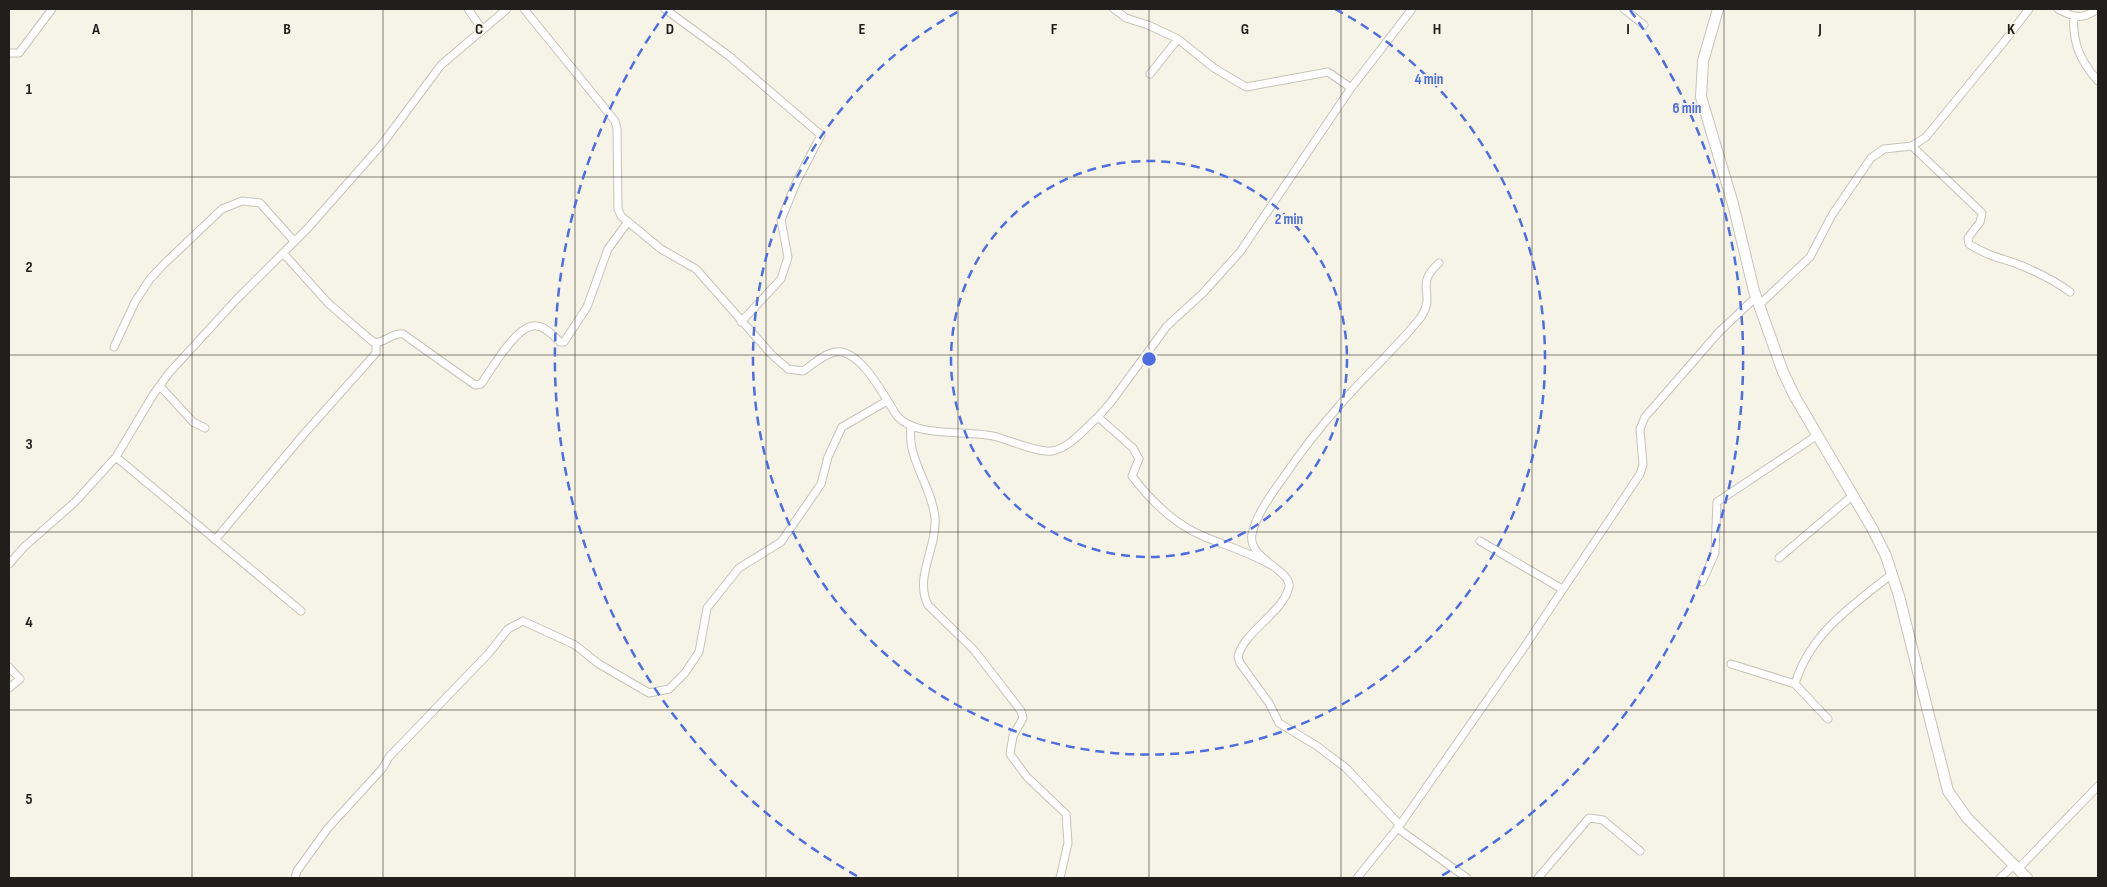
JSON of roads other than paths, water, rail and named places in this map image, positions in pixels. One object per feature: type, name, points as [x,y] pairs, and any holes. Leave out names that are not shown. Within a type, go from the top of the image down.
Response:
[{"type":"street","points":[[9,53],[19,53],[52,9]]},
{"type":"street","points":[[468,9],[482,29]]},
{"type":"street","points":[[9,564],[29,542],[75,502],[116,457],[160,386],[236,300],[283,254],[383,143],[442,65],[507,9]]},
{"type":"street","points":[[524,9],[615,121],[618,209],[621,216],[627,223],[661,249],[696,269],[741,322],[788,370],[803,372],[832,352],[848,354],[868,371],[900,420],[912,426],[931,430],[994,436],[1048,452],[1069,443],[1098,417],[1167,326],[1203,293],[1240,252],[1351,88],[1412,9]]},
{"type":"street","points":[[665,9],[729,56],[821,135],[796,183],[781,220],[788,257],[781,279],[741,322]]},
{"type":"street","points":[[1114,9],[1126,18],[1148,25],[1178,39],[1214,68],[1246,87],[1328,72],[1351,88]]},
{"type":"street","points":[[1624,9],[1644,25]]},
{"type":"street","points":[[1718,9],[1703,61],[1701,97],[1728,184],[1758,301],[1783,372],[1816,436],[1879,541],[1892,574],[1948,791],[1967,818],[2027,878]]},
{"type":"street","points":[[1357,878],[1398,827],[1523,649],[1640,474],[1643,465],[1640,429],[1650,410],[1719,332],[1758,301],[1786,282],[1810,257],[1832,215],[1871,158],[1884,149],[1912,146],[1926,137],[2004,43],[2029,9]]},
{"type":"street","points":[[2058,9],[2074,17],[2086,17],[2097,9]]},
{"type":"street","points":[[2074,17],[2074,36],[2078,54],[2098,81]]},
{"type":"street","points":[[1150,74],[1178,39]]},
{"type":"street","points":[[1912,146],[1982,213],[1980,222],[1968,238],[1969,244],[1997,259],[2020,265],[2052,279],[2070,292]]},
{"type":"street","points":[[114,347],[132,309],[150,279],[222,209],[242,201],[249,200],[260,203],[294,241]]},
{"type":"street","points":[[376,344],[398,333],[403,334],[465,379],[475,385],[481,384],[520,331],[537,326],[546,330],[560,342],[564,342],[587,307],[608,249],[627,223]]},
{"type":"street","points":[[215,540],[292,447],[376,353],[376,344],[328,303],[283,254]]},
{"type":"street","points":[[1269,564],[1252,541],[1253,530],[1263,508],[1293,464],[1338,406],[1421,317],[1428,306],[1428,295],[1424,287],[1425,281],[1430,271],[1439,263]]},
{"type":"street","points":[[160,386],[193,422],[205,428]]},
{"type":"street","points":[[295,878],[297,872],[328,828],[382,768],[389,757],[490,653],[508,629],[523,621],[575,645],[599,664],[649,693],[669,689],[685,674],[699,652],[707,608],[740,568],[781,542],[821,484],[828,458],[842,427],[887,401]]},
{"type":"street","points":[[1098,417],[1133,448],[1139,459],[1132,476],[1157,505],[1204,537],[1247,552],[1269,564],[1286,577],[1288,587],[1279,604],[1239,652],[1239,661],[1269,703],[1279,723],[1317,746],[1346,768],[1398,827],[1468,878]]},
{"type":"street","points":[[912,426],[910,445],[932,497],[935,520],[933,546],[922,580],[924,595],[928,605],[974,650],[1021,711],[1023,718],[1013,736],[1010,754],[1027,777],[1066,814],[1068,843],[1060,878]]},
{"type":"street","points":[[1702,582],[1715,553],[1716,502],[1816,436]]},
{"type":"street","points":[[116,457],[191,522],[300,611]]},
{"type":"street","points":[[1779,558],[1852,496]]},
{"type":"street","points":[[1480,541],[1562,589]]},
{"type":"street","points":[[1795,684],[1816,643],[1832,622],[1892,574]]},
{"type":"street","points":[[1731,664],[1795,684],[1828,719]]},
{"type":"street","points":[[9,667],[20,679],[9,688]]},
{"type":"street","points":[[2000,878],[2016,867],[2098,786]]},
{"type":"street","points":[[1538,878],[1589,818],[1603,820],[1640,850]]}]
